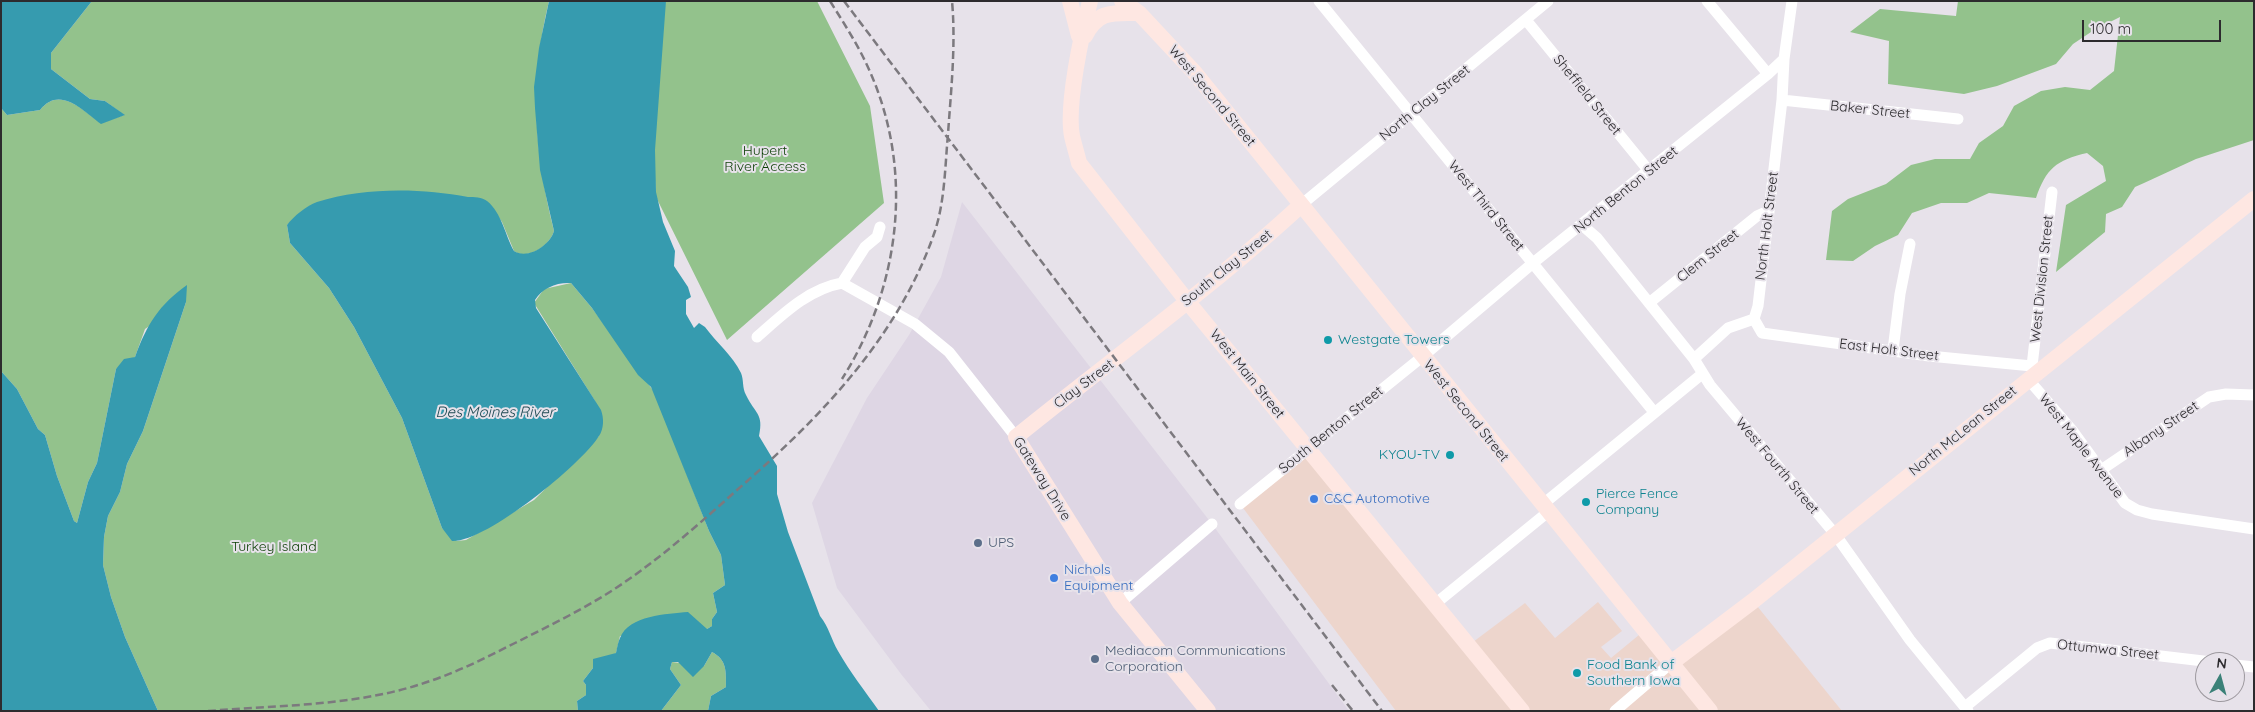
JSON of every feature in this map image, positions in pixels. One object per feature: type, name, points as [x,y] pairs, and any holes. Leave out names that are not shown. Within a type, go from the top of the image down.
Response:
[{"type":"main road","points":[[1070,1],[1080,45]]},
{"type":"main road","name":"West Main Street","points":[[1090,1],[1080,45],[1072,108],[1072,135],[1079,163],[1187,300],[1522,711]]},
{"type":"main road","name":"West Second Street","points":[[1122,1],[1139,13],[1195,74],[1710,711]]},
{"type":"main road","points":[[1080,45],[1090,25],[1098,18],[1108,14],[1139,13]]},
{"type":"main road","name":"North McLean Street","points":[[1671,663],[1834,534],[2033,372],[2254,200]]},
{"type":"main road","name":"South Clay Street","points":[[1151,329],[1265,238],[1301,205]]},
{"type":"main road","name":"Clay Street","points":[[1016,437],[1096,373],[1116,360],[1151,329]]},
{"type":"main road","name":"Gateway Drive","points":[[1016,437],[1120,602],[1208,711]]},
{"type":"street","name":"West Third Street","points":[[1319,1],[1654,412]]},
{"type":"street","name":"North Clay Street","points":[[1301,205],[1548,1]]},
{"type":"street","points":[[1707,1],[1768,74]]},
{"type":"street","points":[[1784,59],[1792,1]]},
{"type":"street","name":"Sheffield Street","points":[[1526,20],[1649,171]]},
{"type":"street","name":"North Benton Street","points":[[1422,357],[1532,263],[1649,171],[1784,59]]},
{"type":"street","name":"North Holt Street","points":[[1754,319],[1758,306],[1782,100],[1784,59]]},
{"type":"street","name":"Baker Street","points":[[1782,100],[1958,119]]},
{"type":"street","name":"West Division Street","points":[[2033,372],[2052,192]]},
{"type":"street","name":"Clem Street","points":[[1649,303],[1757,216],[1768,211]]},
{"type":"street","name":"West Fourth Street","points":[[1582,225],[1597,238],[1694,359],[1702,374],[1834,534],[1910,640],[1967,709]]},
{"type":"street","points":[[757,337],[808,297],[830,285],[842,283],[865,248],[877,237],[880,228]]},
{"type":"street","points":[[1893,350],[1900,294],[1910,244]]},
{"type":"street","name":"Gateway Drive","points":[[842,283],[915,324],[949,352],[1016,437]]},
{"type":"street","points":[[1694,359],[1728,328],[1754,319]]},
{"type":"street","name":"East Holt Street","points":[[1754,319],[1762,333],[1893,350],[2033,372]]},
{"type":"street","name":"South Benton Street","points":[[1240,504],[1422,357]]},
{"type":"street","name":"West Maple Avenue","points":[[2033,372],[2125,503],[2137,510],[2254,529]]},
{"type":"street","points":[[1434,604],[1654,412],[1702,374]]},
{"type":"street","name":"Albany Street","points":[[2102,470],[2209,397],[2226,394],[2254,395]]},
{"type":"street","points":[[1120,602],[1212,524]]},
{"type":"street","name":"Ottumwa Street","points":[[1967,709],[2037,648],[2050,643],[2195,660]]},
{"type":"street","points":[[1615,711],[1671,663]]},
{"type":"shaded area","points":[[962,202],[1212,524],[1349,711],[931,711],[901,674],[837,588],[812,503],[867,398],[909,335],[941,277]]},
{"type":"shaded area","points":[[1308,449],[1469,645],[1525,603],[1555,638],[1598,602],[1622,631],[1601,647],[1611,658],[1645,630],[1671,663],[1753,601],[1842,711],[1396,711],[1240,504]]},
{"type":"green space","name":"Turkey Island","points":[[92,1],[549,1],[539,60],[536,116],[542,172],[554,231],[543,246],[532,253],[520,254],[514,251],[502,222],[491,206],[317,203],[308,207],[287,225],[290,243],[329,288],[354,327],[402,418],[442,528],[457,541],[466,540],[534,500],[599,436],[595,401],[534,303],[544,289],[571,283],[592,308],[655,393],[709,531],[721,555],[725,585],[713,593],[717,612],[712,619],[712,626],[707,629],[620,636],[616,653],[593,668],[583,681],[586,685],[586,695],[577,701],[578,711],[158,711],[125,637],[111,597],[103,565],[104,537],[108,516],[120,492],[127,464],[143,431],[186,302],[145,329],[135,357],[116,369],[97,463],[88,482],[77,523],[74,521],[57,476],[45,435],[38,429],[17,389],[1,371],[1,108],[7,115],[40,110],[48,103],[55,100],[63,100],[79,107],[101,123],[124,115],[105,101],[90,99],[51,69],[51,53]]},
{"type":"green space","name":"Hupert River Access","points":[[656,1],[817,1],[870,106],[884,203],[727,340],[656,197],[648,64]]},
{"type":"green space","points":[[1958,1],[2254,1],[2254,140],[2196,159],[2135,187],[2122,207],[2106,214],[2105,232],[2056,272],[2066,205],[2106,181],[2103,166],[2087,153],[2067,159],[2054,167],[2048,173],[2036,198],[1989,193],[1967,203],[1941,203],[1912,213],[1898,235],[1875,246],[1853,261],[1826,260],[1832,211],[1848,199],[1886,184],[1911,165],[1935,159],[1970,159],[1979,143],[2003,126],[2014,106],[2041,91],[2065,87],[2090,90],[2114,71],[2120,17],[2094,30],[2073,44],[2056,64],[1997,86],[1964,94],[1888,84],[1889,41],[1850,32],[1880,9],[1956,16]]},
{"type":"green space","points":[[712,652],[721,659],[725,666],[726,687],[711,696],[708,711],[661,711],[681,685],[670,669],[672,662],[704,666]]},
{"type":"water","points":[[1,1],[92,1],[51,53],[51,69],[90,99],[105,101],[125,115],[101,124],[79,107],[63,100],[55,100],[40,110],[7,115],[1,108]]},
{"type":"water","name":"Des Moines River","points":[[549,1],[666,1],[655,150],[656,192],[663,222],[675,251],[674,266],[688,287],[691,297],[686,300],[686,314],[694,328],[699,323],[705,327],[729,355],[741,373],[745,392],[758,414],[760,423],[759,436],[777,466],[777,494],[788,532],[820,616],[826,624],[843,659],[879,711],[708,711],[711,696],[726,687],[725,666],[721,659],[712,652],[704,666],[693,677],[678,662],[672,662],[670,669],[681,685],[661,711],[578,711],[577,701],[586,695],[586,685],[583,681],[593,668],[593,659],[616,653],[619,640],[625,630],[640,620],[650,617],[688,612],[707,629],[712,626],[712,619],[717,612],[713,593],[725,585],[721,555],[709,531],[651,387],[638,375],[592,308],[571,283],[555,285],[542,292],[535,300],[536,308],[601,410],[602,430],[589,449],[573,465],[531,500],[486,530],[467,538],[452,541],[442,528],[402,418],[354,327],[329,288],[290,243],[287,225],[300,212],[313,204],[335,197],[392,190],[478,197],[487,201],[496,212],[514,251],[526,254],[543,246],[554,231],[540,170],[534,87],[539,48]]},
{"type":"water","points":[[187,285],[186,302],[143,431],[127,464],[120,492],[108,516],[104,537],[103,565],[111,597],[125,637],[158,711],[1,711],[1,371],[17,389],[38,429],[45,435],[57,476],[74,521],[77,523],[88,482],[97,463],[116,369],[124,359],[135,357],[144,335],[155,316],[177,292]]},
{"type":"railway","points":[[830,1],[852,37],[871,74],[884,112],[893,151],[896,190],[894,230],[888,268],[877,307],[862,344],[842,379]]},
{"type":"railway","points":[[844,1],[1382,711]]},
{"type":"railway","points":[[208,711],[349,700],[403,689],[430,681],[473,664],[579,610],[632,577],[694,528],[768,463],[826,405],[853,374],[878,341],[920,270],[935,231],[943,195],[953,51],[952,1]]},
{"type":"railway","points":[[1332,685],[1353,711]]},
{"type":"place","name":"Westgate Towers","points":[[1328,340]]},
{"type":"place","name":"KYOU-TV","points":[[1450,455]]},
{"type":"place","name":"C&C Automotive","points":[[1314,499]]},
{"type":"place","name":"Pierce Fence Company","points":[[1586,502]]},
{"type":"place","name":"UPS","points":[[978,543]]},
{"type":"place","name":"Nichols Equipment","points":[[1054,578]]},
{"type":"place","name":"Mediacom Communications Corporation","points":[[1095,659]]},
{"type":"place","name":"Food Bank of Southern Iowa","points":[[1577,673]]}]
